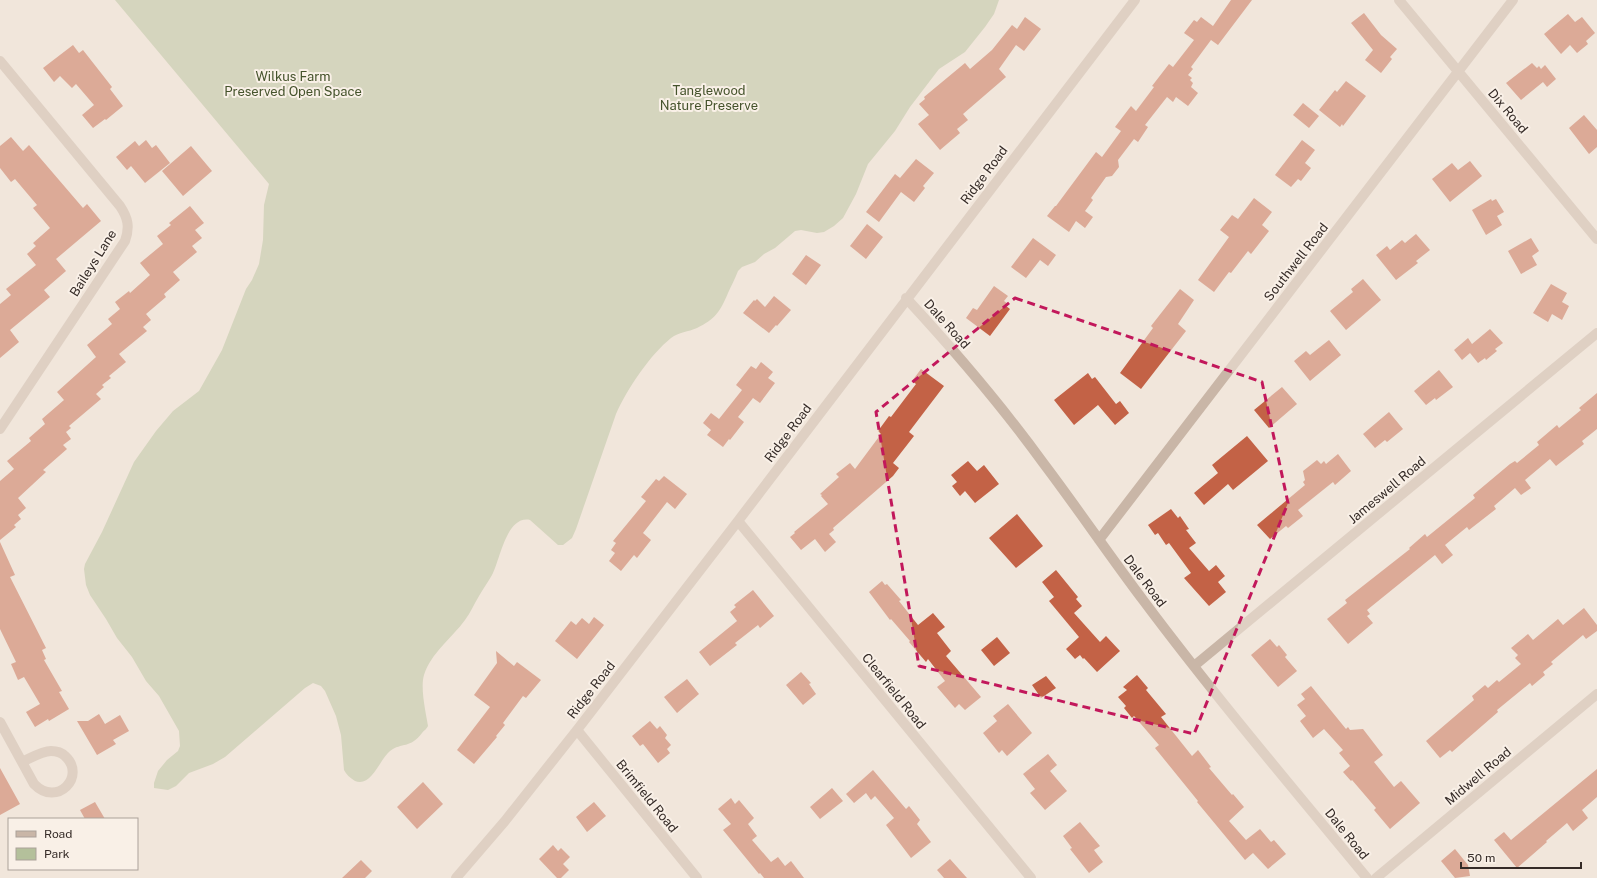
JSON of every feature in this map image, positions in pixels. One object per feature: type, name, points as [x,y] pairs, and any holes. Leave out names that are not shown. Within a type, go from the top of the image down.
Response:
[{"type":"street","name":"Ridge Road","points":[[456,878],[500,827],[577,730],[1135,0]]},
{"type":"street","name":"Dix Road","points":[[1399,0],[1597,239]]},
{"type":"street","name":"Southwell Road","points":[[1099,540],[1513,0]]},
{"type":"street","name":"Baileys Lane","points":[[0,61],[120,206],[128,222],[128,232],[125,241],[0,429]]},
{"type":"street","name":"Dale Road","points":[[906,298],[952,349],[1003,410],[1194,666],[1367,878]]},
{"type":"street","name":"Jameswell Road","points":[[1194,666],[1597,333]]},
{"type":"street","name":"Clearfield Road","points":[[738,521],[1031,878]]},
{"type":"street","name":"Midwell Road","points":[[1376,878],[1597,694]]},
{"type":"street","points":[[0,722],[34,784],[39,789],[46,793],[58,792],[65,789],[70,783],[72,768],[64,755],[58,752],[51,751],[22,762]]},
{"type":"street","name":"Brimfield Road","points":[[577,730],[697,878]]},
{"type":"highlighted area","points":[[1015,298],[1262,382],[1288,503],[1194,734],[919,666],[876,412]]},
{"type":"green space","points":[[115,0],[999,0],[994,14],[985,27],[965,52],[939,69],[910,107],[895,131],[868,164],[856,194],[843,218],[824,232],[817,233],[801,230],[795,231],[755,262],[742,267],[738,271],[722,305],[713,318],[697,328],[677,334],[671,338],[647,363],[626,394],[616,414],[572,538],[563,545],[558,545],[530,520],[522,520],[515,525],[505,540],[492,575],[469,614],[427,667],[423,680],[423,687],[428,726],[418,738],[390,751],[375,772],[366,780],[361,782],[355,781],[348,776],[344,770],[341,735],[336,716],[325,691],[321,686],[313,683],[305,688],[225,757],[213,764],[189,773],[176,786],[168,790],[154,788],[154,783],[158,771],[167,760],[178,751],[180,746],[179,731],[159,696],[146,681],[132,657],[117,638],[90,595],[86,585],[84,569],[85,564],[102,532],[134,462],[156,431],[173,411],[199,391],[222,350],[246,289],[259,264],[263,240],[264,205],[269,184]]},
{"type":"building","points":[[1231,0],[1252,0],[1218,45],[1211,40],[1191,67],[1193,69],[1188,75],[1192,78],[1190,80],[1193,83],[1191,87],[1198,93],[1188,106],[1176,97],[1173,102],[1167,97],[1145,125],[1148,127],[1138,142],[1134,139],[1118,160],[1119,167],[1112,176],[1106,177],[1091,198],[1093,200],[1085,211],[1093,217],[1085,228],[1076,221],[1069,232],[1047,216],[1096,152],[1102,157],[1121,131],[1115,127],[1131,106],[1136,111],[1154,87],[1152,86],[1169,64],[1173,67],[1194,40],[1184,33],[1194,20],[1197,22],[1201,17],[1213,26]]},
{"type":"building","points":[[1364,13],[1381,35],[1397,49],[1390,57],[1392,59],[1381,73],[1365,60],[1373,50],[1351,23]]},
{"type":"building","points":[[1568,14],[1575,22],[1582,17],[1595,33],[1586,41],[1588,44],[1577,53],[1570,45],[1561,54],[1544,34]]},
{"type":"building","points":[[1025,17],[1041,29],[1024,51],[1016,45],[999,69],[1006,77],[963,114],[968,120],[957,129],[960,133],[940,150],[918,124],[929,115],[919,104],[925,99],[924,97],[965,63],[970,69],[992,50],[1012,25],[1017,29]]},
{"type":"building","points":[[73,45],[79,53],[83,50],[112,87],[110,89],[123,106],[106,120],[105,119],[93,128],[82,115],[94,105],[76,84],[72,88],[60,76],[54,82],[43,68]]},
{"type":"building","points":[[1532,63],[1537,68],[1539,66],[1541,69],[1545,65],[1556,79],[1547,87],[1543,82],[1521,100],[1506,83]]},
{"type":"building","points":[[1346,81],[1366,96],[1343,126],[1342,124],[1340,127],[1319,110],[1335,90],[1337,92]]},
{"type":"building","points":[[1303,103],[1319,116],[1309,128],[1293,115]]},
{"type":"building","points":[[1584,115],[1597,130],[1597,147],[1589,154],[1569,128]]},
{"type":"building","points":[[11,137],[23,151],[29,145],[83,208],[87,204],[101,221],[56,259],[66,271],[44,290],[50,297],[10,330],[19,342],[0,358],[0,304],[11,295],[6,289],[36,265],[27,254],[36,246],[33,243],[50,228],[33,208],[37,205],[15,179],[11,182],[0,168],[0,146]]},
{"type":"building","points":[[146,140],[152,148],[156,145],[170,163],[145,183],[131,166],[127,170],[116,157],[135,141],[139,146]]},
{"type":"building","points":[[1302,140],[1315,150],[1305,163],[1311,168],[1301,181],[1298,179],[1291,187],[1275,175]]},
{"type":"building","points":[[191,146],[212,171],[183,196],[162,171]]},
{"type":"building","points":[[916,159],[934,173],[923,186],[925,188],[914,202],[901,192],[879,222],[866,212],[895,174],[900,178]]},
{"type":"building","points":[[1470,161],[1482,176],[1450,202],[1432,179],[1452,163],[1458,170]]},
{"type":"building","points":[[1254,198],[1272,212],[1262,225],[1269,231],[1251,254],[1248,251],[1231,273],[1229,272],[1214,292],[1198,280],[1229,237],[1220,230],[1232,215],[1238,219]]},
{"type":"building","points":[[1491,199],[1492,201],[1496,199],[1504,212],[1497,216],[1502,225],[1486,235],[1472,210]]},
{"type":"building","points":[[190,206],[204,223],[195,230],[202,238],[192,246],[197,252],[173,272],[180,280],[164,294],[166,297],[146,314],[151,320],[143,327],[147,331],[119,354],[126,362],[109,376],[111,378],[102,385],[104,387],[96,394],[101,399],[69,426],[71,428],[66,432],[71,439],[63,445],[67,449],[43,470],[46,472],[18,498],[26,508],[18,515],[21,519],[14,525],[16,527],[0,540],[0,481],[14,469],[7,461],[31,441],[29,438],[45,424],[42,419],[64,400],[57,392],[96,357],[87,345],[112,324],[108,319],[120,309],[115,302],[129,291],[130,293],[150,275],[140,263],[163,244],[157,236],[171,225],[169,223]]},
{"type":"building","points":[[867,224],[883,237],[866,259],[850,246]]},
{"type":"building","points":[[1416,234],[1430,250],[1416,261],[1418,263],[1396,280],[1376,255],[1387,246],[1390,250],[1402,240],[1405,243]]},
{"type":"building","points":[[1033,238],[1056,255],[1048,266],[1040,260],[1026,278],[1011,267]]},
{"type":"building","points":[[1531,238],[1539,251],[1532,256],[1537,265],[1521,274],[1508,251]]},
{"type":"building","points":[[806,255],[821,265],[806,285],[792,274]]},
{"type":"building","points":[[1363,279],[1381,300],[1346,330],[1330,311],[1353,292],[1351,289]]},
{"type":"building","points":[[1551,284],[1567,293],[1562,302],[1569,306],[1562,320],[1552,314],[1548,322],[1533,313]]},
{"type":"building","points":[[994,286],[1008,296],[1004,301],[1008,304],[1006,306],[1010,309],[990,336],[966,318],[973,308],[977,310]]},
{"type":"building","points":[[1180,289],[1194,300],[1178,324],[1186,331],[1141,389],[1120,373],[1153,328],[1151,326]]},
{"type":"building","points":[[774,296],[791,310],[769,333],[743,313],[754,300],[755,301],[757,299],[765,307]]},
{"type":"building","points":[[1490,329],[1503,343],[1495,349],[1497,351],[1486,360],[1485,358],[1478,363],[1470,353],[1462,360],[1454,350],[1468,338],[1472,344]]},
{"type":"building","points":[[1329,340],[1341,355],[1310,381],[1294,361],[1306,351],[1310,355]]},
{"type":"building","points":[[761,362],[773,372],[768,378],[775,383],[760,403],[753,398],[738,417],[744,422],[723,447],[707,435],[711,430],[703,423],[711,413],[719,419],[742,390],[736,385],[751,366],[756,369]]},
{"type":"building","points":[[921,369],[944,386],[909,432],[914,436],[893,463],[899,468],[893,476],[833,528],[834,530],[829,534],[836,542],[825,552],[815,539],[801,550],[790,537],[828,504],[820,494],[839,477],[836,474],[850,463],[855,469],[881,434],[878,431],[889,416],[891,417],[916,384],[912,381]]},
{"type":"building","points":[[1439,370],[1453,387],[1436,400],[1435,398],[1426,405],[1414,391]]},
{"type":"building","points":[[1088,373],[1092,379],[1095,377],[1116,404],[1120,401],[1129,413],[1115,425],[1098,405],[1074,425],[1054,400]]},
{"type":"building","points":[[1282,387],[1297,404],[1269,428],[1254,410]]},
{"type":"building","points":[[1597,393],[1597,429],[1582,441],[1584,444],[1556,466],[1550,459],[1525,480],[1531,488],[1521,495],[1515,488],[1494,506],[1496,509],[1469,530],[1467,527],[1445,545],[1453,555],[1442,564],[1435,555],[1367,610],[1370,614],[1367,616],[1373,623],[1348,644],[1327,619],[1347,603],[1345,600],[1410,549],[1409,548],[1425,534],[1427,537],[1475,498],[1473,495],[1510,464],[1515,461],[1517,463],[1539,445],[1537,442],[1557,425],[1559,428],[1581,410],[1579,408]]},
{"type":"building","points":[[1389,412],[1403,429],[1387,442],[1385,440],[1375,448],[1363,434]]},
{"type":"building","points":[[1247,436],[1268,461],[1233,490],[1228,484],[1204,505],[1194,493],[1218,473],[1212,465]]},
{"type":"building","points":[[1338,454],[1351,471],[1335,485],[1333,482],[1298,510],[1303,516],[1288,528],[1286,526],[1270,539],[1257,525],[1305,485],[1303,482],[1305,480],[1303,471],[1317,460],[1321,464],[1324,461],[1326,464]]},
{"type":"building","points":[[968,461],[977,471],[984,465],[999,484],[975,503],[965,491],[960,496],[952,486],[957,482],[951,475]]},
{"type":"building","points":[[664,476],[687,494],[675,509],[667,502],[643,533],[651,540],[637,558],[634,555],[621,571],[609,561],[615,553],[611,550],[616,543],[613,541],[646,501],[641,497],[656,479],[659,481]]},
{"type":"building","points":[[1171,509],[1178,518],[1180,516],[1189,529],[1186,530],[1196,543],[1189,548],[1209,571],[1216,565],[1225,576],[1218,582],[1226,592],[1209,606],[1184,578],[1191,573],[1169,543],[1166,545],[1158,533],[1155,535],[1148,525]]},
{"type":"building","points":[[1017,514],[1043,546],[1016,568],[989,538]]},
{"type":"building","points":[[0,542],[15,575],[10,577],[46,648],[42,650],[46,659],[44,660],[62,691],[59,692],[69,709],[49,721],[48,719],[35,727],[26,712],[40,704],[24,677],[18,680],[11,664],[16,662],[0,629]]},
{"type":"building","points":[[1056,570],[1078,597],[1076,599],[1082,606],[1074,613],[1100,642],[1106,636],[1120,651],[1097,672],[1080,655],[1075,659],[1066,649],[1079,637],[1049,601],[1054,597],[1042,582]]},
{"type":"building","points":[[882,581],[885,585],[887,584],[901,600],[899,601],[918,625],[933,613],[945,627],[937,633],[951,651],[946,656],[981,697],[965,710],[959,704],[955,708],[937,687],[945,681],[928,659],[926,662],[909,642],[910,641],[891,619],[890,620],[869,592]]},
{"type":"building","points":[[753,590],[774,616],[760,628],[758,625],[735,643],[737,645],[710,666],[699,652],[737,621],[730,612],[736,607],[734,605]]},
{"type":"building","points":[[1584,608],[1597,625],[1597,631],[1586,639],[1583,635],[1551,662],[1553,664],[1543,672],[1545,675],[1532,686],[1530,683],[1497,710],[1498,712],[1452,752],[1450,750],[1440,758],[1426,741],[1474,700],[1472,696],[1485,685],[1488,688],[1497,680],[1499,682],[1521,664],[1515,658],[1518,655],[1511,648],[1528,634],[1533,640],[1558,619],[1563,625]]},
{"type":"building","points":[[594,617],[604,625],[577,659],[555,641],[571,621],[576,625],[582,618],[589,624]]},
{"type":"building","points":[[997,637],[1010,653],[994,666],[981,650]]},
{"type":"building","points":[[1270,639],[1277,647],[1279,645],[1287,655],[1285,657],[1297,671],[1278,687],[1251,655]]},
{"type":"building","points":[[496,651],[514,666],[517,662],[541,680],[526,698],[523,696],[503,723],[505,725],[496,736],[497,737],[474,764],[457,750],[490,707],[474,695],[497,663]]},
{"type":"building","points":[[801,672],[811,683],[809,684],[816,694],[803,705],[786,685]]},
{"type":"building","points":[[1137,675],[1148,688],[1146,690],[1166,714],[1161,717],[1192,756],[1198,750],[1211,767],[1209,768],[1244,807],[1229,821],[1246,840],[1260,829],[1271,842],[1274,840],[1286,854],[1268,869],[1253,853],[1245,860],[1155,748],[1159,745],[1134,716],[1132,718],[1124,708],[1126,706],[1118,697],[1127,690],[1123,687]]},
{"type":"building","points":[[1046,676],[1056,688],[1041,698],[1032,685]]},
{"type":"building","points":[[687,679],[699,694],[677,713],[664,697]]},
{"type":"building","points":[[1311,686],[1346,729],[1348,727],[1350,730],[1363,729],[1383,755],[1374,762],[1394,787],[1401,781],[1420,803],[1390,829],[1374,810],[1376,808],[1352,780],[1351,781],[1343,772],[1350,766],[1339,753],[1343,750],[1324,729],[1313,738],[1300,721],[1306,716],[1297,705],[1305,699],[1301,694]]},
{"type":"building","points":[[1008,704],[1032,733],[1007,756],[1002,750],[999,753],[983,733],[997,721],[993,716]]},
{"type":"building","points":[[99,714],[105,724],[120,715],[129,731],[113,740],[116,744],[97,755],[77,721],[88,721]]},
{"type":"building","points":[[650,721],[657,729],[660,726],[667,735],[665,738],[671,745],[667,749],[670,753],[658,763],[643,744],[640,746],[632,736]]},
{"type":"building","points":[[1048,754],[1057,765],[1050,771],[1067,791],[1045,810],[1030,793],[1035,789],[1023,774]]},
{"type":"building","points":[[0,768],[20,804],[0,815]]},
{"type":"building","points":[[1597,769],[1597,797],[1582,810],[1588,818],[1573,831],[1567,823],[1517,868],[1494,840],[1504,832],[1511,840]]},
{"type":"building","points":[[873,770],[906,809],[909,806],[920,820],[917,824],[931,842],[911,858],[886,825],[894,818],[875,796],[871,800],[866,793],[854,803],[846,794]]},
{"type":"building","points":[[423,782],[443,804],[417,829],[397,807]]},
{"type":"building","points":[[832,788],[843,801],[820,819],[810,807]]},
{"type":"building","points":[[731,798],[735,804],[739,800],[754,818],[748,824],[757,836],[752,840],[771,862],[778,857],[785,866],[791,861],[804,878],[764,878],[760,873],[759,874],[723,830],[731,824],[718,809]]},
{"type":"building","points":[[95,802],[104,818],[84,818],[80,810]]},
{"type":"building","points":[[594,802],[606,816],[587,832],[576,817]]},
{"type":"building","points":[[1080,822],[1100,846],[1094,850],[1103,862],[1089,873],[1070,849],[1072,848],[1063,836]]},
{"type":"building","points":[[553,845],[558,851],[561,848],[570,857],[563,864],[569,870],[561,878],[557,878],[539,859]]},
{"type":"building","points":[[1455,849],[1468,865],[1470,876],[1455,878],[1441,861]]},
{"type":"building","points":[[950,859],[967,878],[944,878],[937,870]]},
{"type":"building","points":[[361,860],[372,871],[365,878],[342,878]]},
{"type":"park label","name":"Wilkus Farm Preserved Open Space","points":[[293,84]]},
{"type":"park label","name":"Tanglewood Nature Preserve","points":[[709,98]]}]
